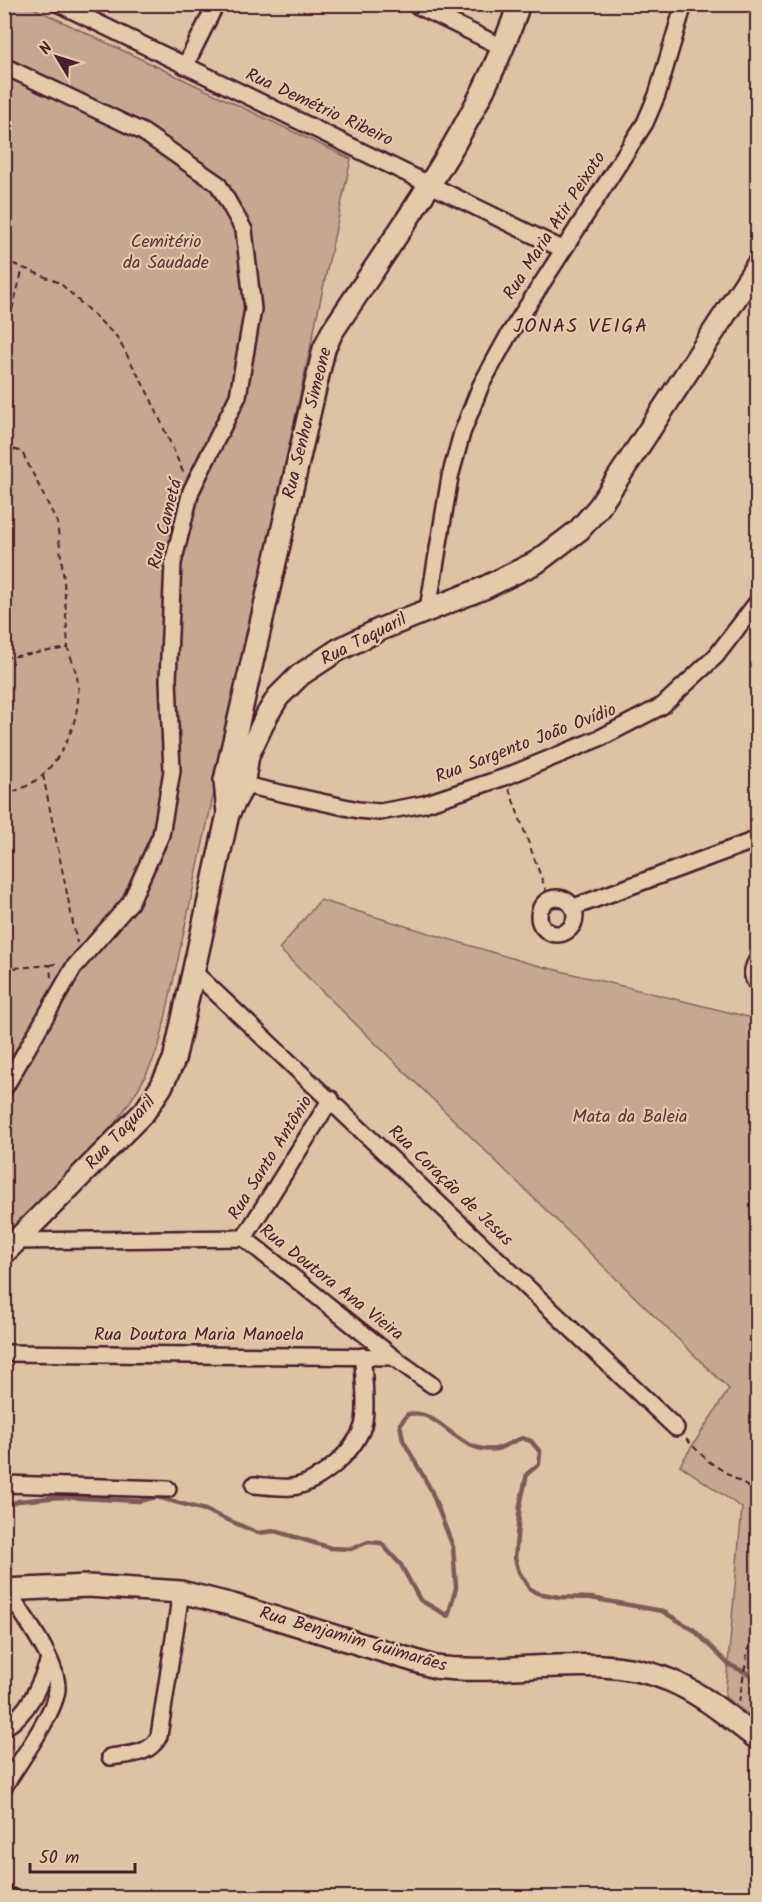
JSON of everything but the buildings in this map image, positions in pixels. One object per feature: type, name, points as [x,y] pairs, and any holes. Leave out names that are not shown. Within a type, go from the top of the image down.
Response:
[{"type":"street","name":"Rua Demétrio Ribeiro","points":[[58,4],[562,249]]},
{"type":"street","points":[[185,66],[216,4]]},
{"type":"street","points":[[414,4],[504,48]]},
{"type":"street","name":"Rua Senhor Simeone","points":[[234,783],[324,349],[332,332],[430,183],[472,113],[504,48],[519,4]]},
{"type":"street","name":"Rua Maria Atir Peixoto","points":[[428,609],[450,477],[462,433],[488,371],[562,249],[645,123],[657,95],[684,4]]},
{"type":"street","name":"Rua Cametá","points":[[4,66],[143,132],[218,184],[244,230],[253,309],[238,396],[191,491],[173,563],[168,680],[172,771],[161,835],[130,903],[80,960],[4,1089]]},
{"type":"street","name":"Rua Taquaril","points":[[11,1247],[145,1111],[161,1087],[174,1060],[195,973],[234,783],[278,696],[300,675],[338,650],[428,609],[484,588],[537,562],[579,530],[599,507],[758,264]]},
{"type":"street","name":"Rua Sargento João Ovídio","points":[[234,783],[358,810],[380,812],[424,804],[505,777],[602,737],[662,706],[716,656],[758,601]]},
{"type":"street","points":[[574,907],[758,839]]},
{"type":"street","points":[[563,898],[574,907],[576,920],[567,932],[550,933],[541,924],[539,915],[549,899],[563,898]]},
{"type":"street","points":[[758,958],[752,968],[752,976],[758,985]]},
{"type":"street","name":"Rua Coração de Jesus","points":[[195,973],[331,1099],[676,1428]]},
{"type":"street","name":"Rua Santo Antônio","points":[[244,1238],[331,1099]]},
{"type":"street","name":"Rua Doutora Ana Vieira","points":[[11,1247],[244,1238],[393,1357],[432,1385]]},
{"type":"street","name":"Rua Doutora Maria Manoela","points":[[4,1353],[393,1357]]},
{"type":"street","points":[[254,1485],[293,1487],[321,1474],[345,1456],[356,1443],[364,1422],[363,1356]]},
{"type":"street","points":[[4,1484],[168,1489]]},
{"type":"street","name":"Rua Benjamim Guimarães","points":[[6,1590],[88,1586],[180,1592],[233,1605],[435,1667],[459,1670],[578,1667],[621,1669],[669,1680],[758,1738]]},
{"type":"street","points":[[4,1786],[50,1711],[57,1689],[49,1660],[6,1590]]},
{"type":"street","points":[[110,1757],[145,1751],[154,1745],[159,1736],[180,1592]]},
{"type":"street","points":[[4,1728],[24,1710],[39,1689],[49,1660]]},
{"type":"street","points":[[4,1893],[13,1898]]},
{"type":"path","points":[[4,260],[60,283],[117,337],[150,397],[191,491]]},
{"type":"path","points":[[4,340],[24,267]]},
{"type":"path","points":[[4,446],[22,452],[57,522],[64,580],[68,648],[78,683],[75,719],[56,761],[27,788],[4,793]]},
{"type":"path","points":[[4,658],[68,648]]},
{"type":"path","points":[[4,969],[80,960],[43,773]]},
{"type":"path","points":[[505,777],[549,899]]},
{"type":"path","points":[[50,965],[52,1004]]},
{"type":"path","points":[[676,1428],[692,1446],[729,1476],[751,1488],[758,1486]]},
{"type":"path","points":[[758,1573],[758,1615]]},
{"type":"path","points":[[736,1723],[747,1650],[758,1620]]},
{"type":"green space","name":"Cemitério da Saudade","points":[[25,4],[351,159],[160,1042],[133,1098],[114,1124],[72,1171],[5,1237],[4,5]]},
{"type":"green space","name":"Mata da Baleia","points":[[320,900],[528,963],[757,1019],[757,1721],[725,1697],[742,1508],[680,1465],[729,1389],[279,949]]},
{"type":"waterway","points":[[4,1506],[18,1501],[61,1497],[139,1501],[157,1497],[205,1510],[258,1533],[275,1531],[331,1548],[351,1549],[368,1542],[381,1543],[401,1565],[420,1600],[448,1616],[456,1588],[453,1547],[431,1490],[403,1440],[400,1424],[408,1414],[419,1414],[440,1424],[460,1439],[483,1449],[496,1449],[522,1438],[531,1441],[540,1452],[539,1464],[527,1474],[520,1505],[515,1558],[519,1572],[529,1588],[537,1593],[559,1597],[591,1598],[662,1611],[694,1630],[728,1664],[749,1674],[758,1690]]},
{"type":"district","name":"JONAS VEIGA","points":[[581,327]]}]
